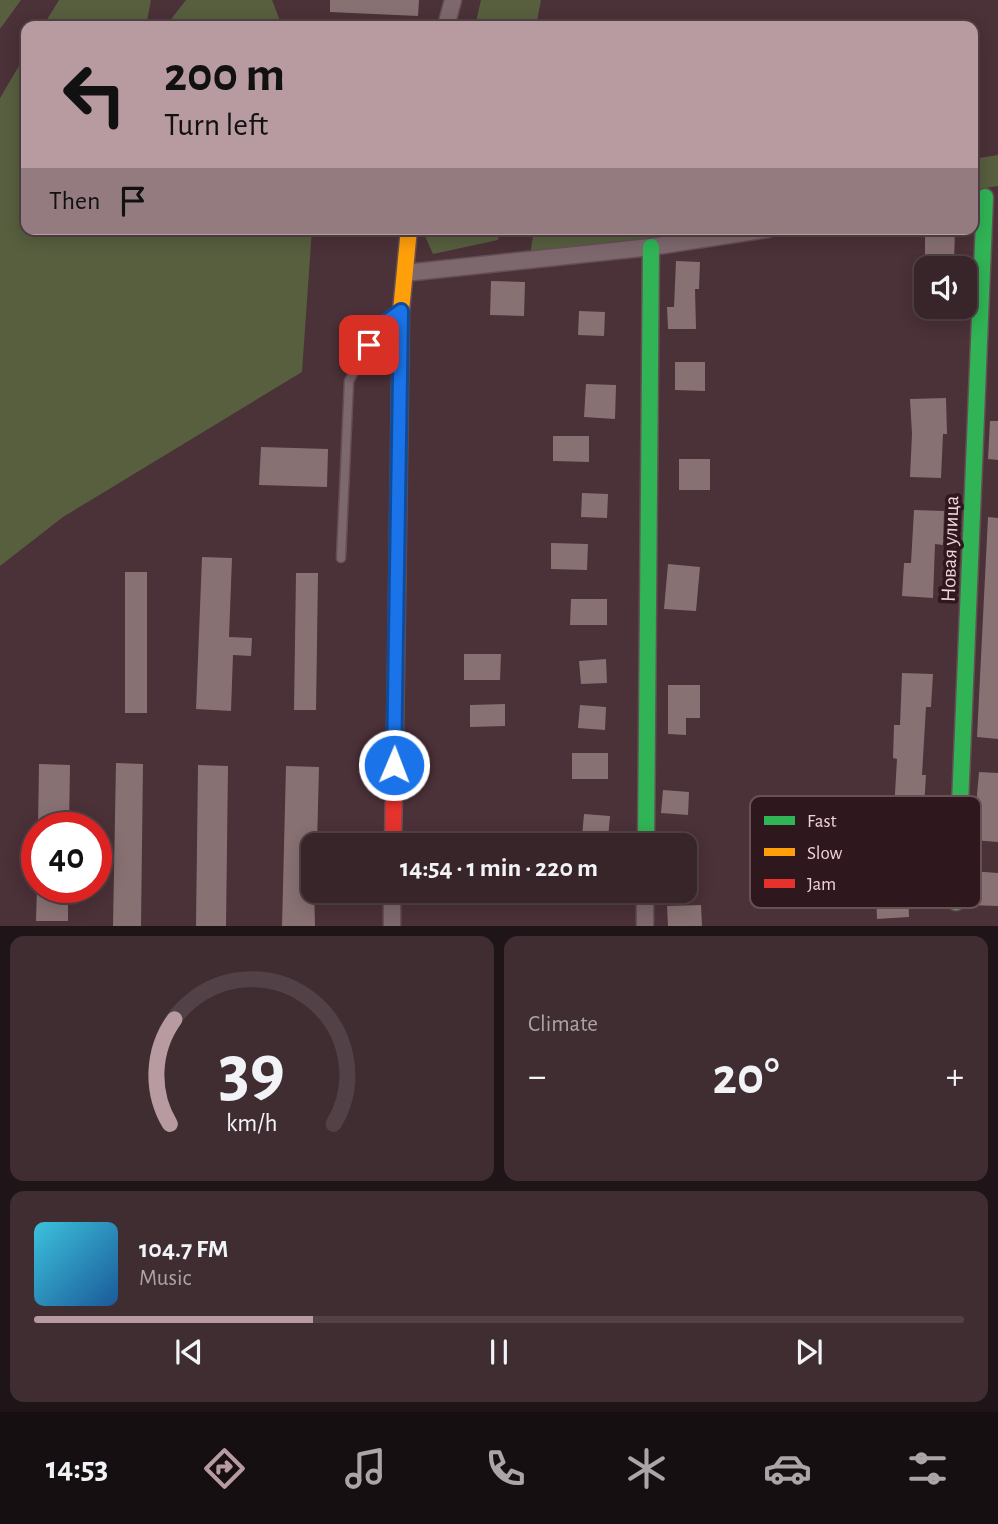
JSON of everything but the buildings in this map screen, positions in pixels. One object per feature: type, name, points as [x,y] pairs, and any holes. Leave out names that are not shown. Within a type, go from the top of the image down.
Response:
[{"type":"street","points":[[447,21],[453,0]]},
{"type":"street","name":"Новая улица","points":[[960,796],[985,197]]},
{"type":"street","points":[[393,833],[401,311],[408,235]]},
{"type":"street","points":[[405,273],[651,247],[729,235]]},
{"type":"street","points":[[646,833],[651,247]]},
{"type":"street","points":[[392,903],[392,926]]},
{"type":"street","points":[[645,903],[645,926]]},
{"type":"lane","points":[[341,558],[349,381],[379,327],[401,311]]},
{"type":"green space","points":[[0,0],[21,0],[0,29]]},
{"type":"green space","points":[[59,0],[151,0],[147,21],[46,21]]},
{"type":"green space","points":[[186,0],[272,0],[280,21],[171,21]]},
{"type":"green space","points":[[481,0],[541,0],[537,21],[476,21]]},
{"type":"green space","points":[[21,62],[21,235],[312,235],[302,372],[63,517],[0,566],[0,98]]},
{"type":"green space","points":[[998,155],[998,186],[978,189],[978,158]]},
{"type":"green space","points":[[499,235],[498,240],[433,254],[425,236]]},
{"type":"green space","points":[[533,235],[668,235],[530,256]]},
{"type":"traffic: fast","points":[[960,796],[985,197]]},
{"type":"traffic: fast","points":[[646,833],[651,247]]},
{"type":"traffic: slow","points":[[396,671],[401,311],[408,235]]},
{"type":"traffic: jam","points":[[393,833],[396,671]]},
{"type":"route","points":[[369,345],[379,327],[401,311],[394,765]]}]
